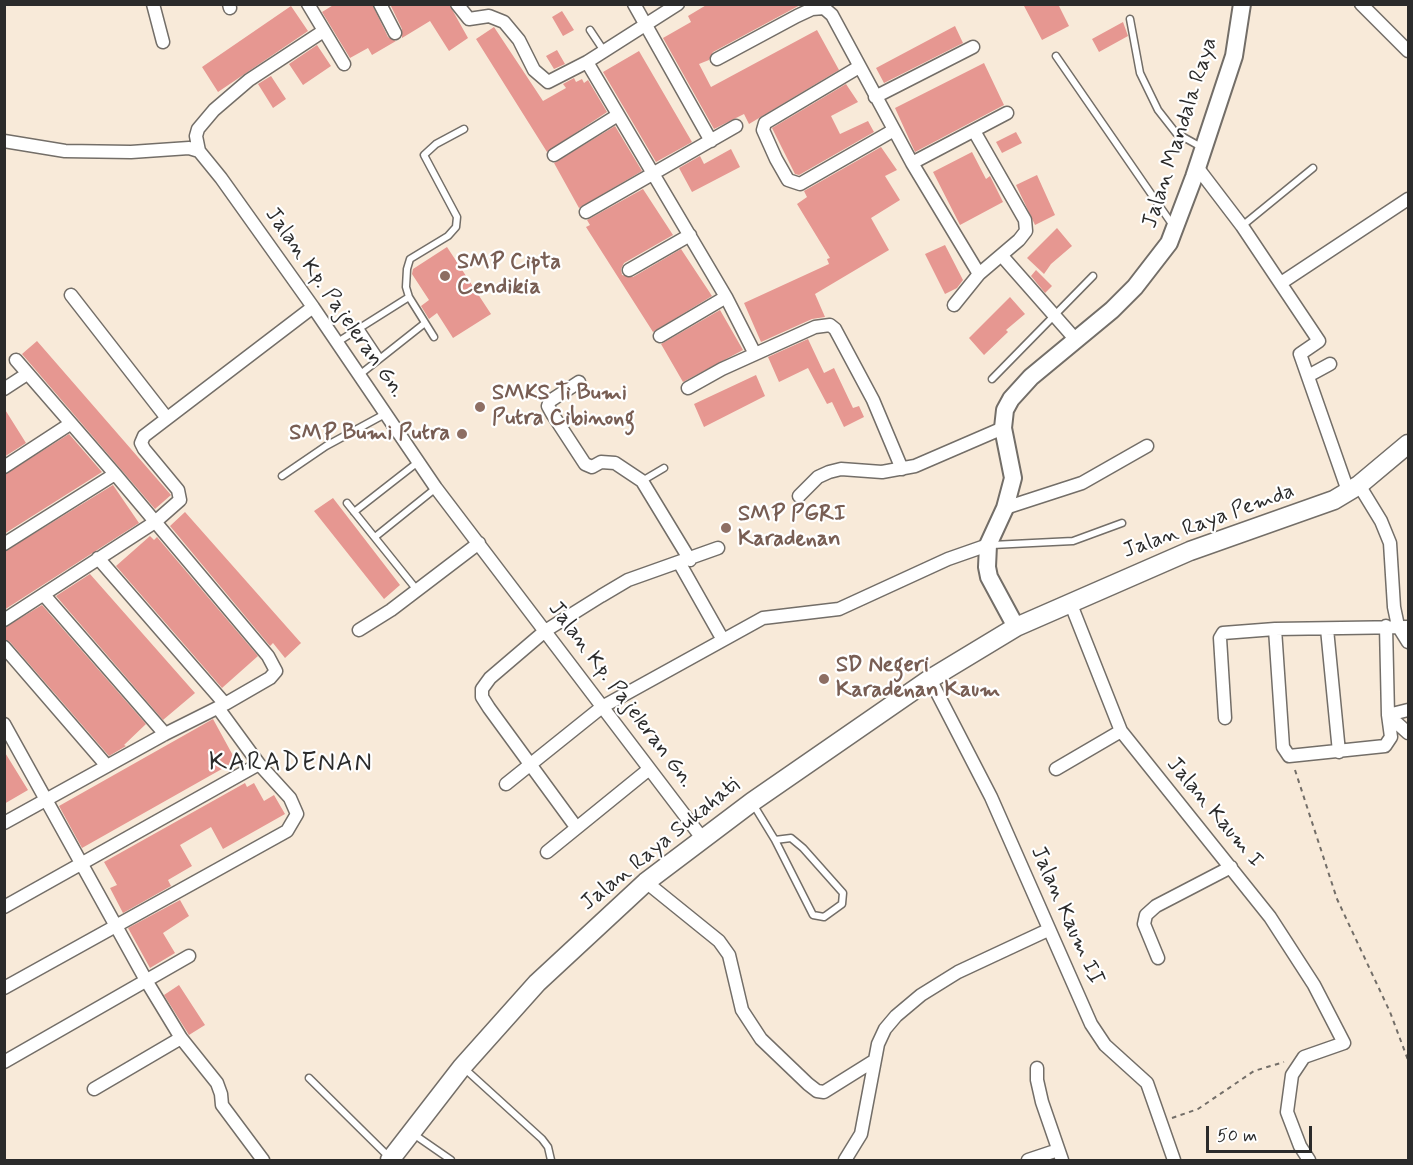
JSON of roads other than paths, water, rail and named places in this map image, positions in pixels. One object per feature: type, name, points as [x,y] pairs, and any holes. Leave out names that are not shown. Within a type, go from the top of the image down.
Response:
[{"type":"main road","name":"Jalan Raya Pemda","points":[[1016,627],[1190,551],[1293,517],[1353,488],[1408,444]]},
{"type":"main road","name":"Jalan Raya Sukahati","points":[[390,1160],[462,1067],[537,983],[646,882],[752,802],[930,679],[1016,627]]},
{"type":"street","points":[[153,4],[163,42]]},
{"type":"street","points":[[308,4],[322,32],[344,64]]},
{"type":"street","points":[[380,4],[395,33]]},
{"type":"street","points":[[457,4],[470,19],[489,16],[504,22],[519,40],[534,70],[548,82],[587,62],[678,4]]},
{"type":"street","points":[[634,4],[711,141]]},
{"type":"street","name":"Jalan Mandala Raya","points":[[1016,627],[989,577],[988,545],[1005,508],[1013,478],[1002,420],[1011,399],[1031,377],[1135,287],[1155,263],[1176,230],[1233,56],[1242,4]]},
{"type":"street","points":[[1362,4],[1408,51]]},
{"type":"street","points":[[717,59],[797,16],[812,9],[824,8],[832,15],[912,163],[979,274]]},
{"type":"street","points":[[4,141],[65,151],[120,152],[189,148],[199,151],[196,136],[198,129],[214,111],[249,80],[322,32]]},
{"type":"street","points":[[875,97],[973,47]]},
{"type":"street","points":[[587,62],[726,297],[755,354]]},
{"type":"street","points":[[859,67],[765,123],[763,130],[776,159],[788,180],[800,184],[894,130]]},
{"type":"street","points":[[912,163],[1007,113]]},
{"type":"street","points":[[554,155],[618,115]]},
{"type":"street","points":[[586,212],[736,126]]},
{"type":"street","points":[[954,305],[979,274],[1002,256],[1026,231],[1025,220],[974,130]]},
{"type":"street","name":"Jalan Kp. Pajeleran Gn.","points":[[199,151],[221,178],[313,307],[436,488],[648,770],[702,838]]},
{"type":"street","points":[[1197,167],[1242,226],[1319,341],[1300,354],[1353,488],[1381,521],[1390,543],[1397,627],[1388,715],[1391,737],[1385,746],[1293,756],[1285,753],[1275,629]]},
{"type":"street","points":[[1281,283],[1408,199]]},
{"type":"street","points":[[628,270],[690,235]]},
{"type":"street","points":[[1002,256],[1076,340]]},
{"type":"street","points":[[70,295],[166,417]]},
{"type":"street","points":[[660,336],[726,297]]},
{"type":"street","points":[[4,620],[154,522],[181,497],[141,443],[144,436],[313,307]]},
{"type":"street","points":[[688,388],[755,354],[815,327],[830,324],[835,329],[873,400],[902,469]]},
{"type":"street","points":[[4,823],[165,734],[222,706],[273,675],[275,667],[115,474],[16,360]]},
{"type":"street","points":[[1308,375],[1330,364]]},
{"type":"street","points":[[4,389],[27,374]]},
{"type":"street","points":[[579,382],[550,401],[548,406],[553,415],[585,464],[592,467],[601,462],[615,463],[642,481],[723,640]]},
{"type":"street","points":[[4,467],[70,424]]},
{"type":"street","points":[[799,496],[818,477],[829,472],[841,469],[882,472],[915,466],[1003,428]]},
{"type":"street","points":[[1005,508],[1082,483],[1147,446]]},
{"type":"street","points":[[4,544],[115,474]]},
{"type":"street","points":[[359,630],[418,591],[479,543]]},
{"type":"street","points":[[506,784],[602,708],[763,618],[785,613],[838,609],[948,559],[988,545]]},
{"type":"street","points":[[576,827],[489,708],[482,697],[482,689],[490,678],[545,631],[628,580],[685,562],[718,548]]},
{"type":"street","points":[[4,988],[287,831],[295,822],[297,814],[290,798],[259,764],[222,706],[98,558]]},
{"type":"street","points":[[44,595],[165,734]]},
{"type":"street","name":"Jalan Kaum I","points":[[1070,602],[1121,731],[1231,867],[1296,954],[1344,1042],[1304,1057],[1292,1075],[1287,1112],[1300,1146],[1309,1161]]},
{"type":"street","points":[[1225,718],[1221,635],[1226,632],[1397,627]]},
{"type":"street","points":[[1397,627],[1408,642]]},
{"type":"street","points":[[1327,629],[1339,752]]},
{"type":"street","points":[[4,647],[107,766]]},
{"type":"street","name":"Jalan Kaum II","points":[[930,679],[991,797],[1091,1024],[1105,1045],[1147,1083],[1174,1161]]},
{"type":"street","points":[[1388,715],[1408,710]]},
{"type":"street","points":[[1388,715],[1408,733]]},
{"type":"street","points":[[4,724],[147,982],[181,1038],[216,1083],[221,1094],[222,1105],[263,1161]]},
{"type":"street","points":[[1056,769],[1121,731]]},
{"type":"street","points":[[4,907],[259,764]]},
{"type":"street","points":[[547,852],[648,770]]},
{"type":"street","points":[[1158,958],[1144,924],[1146,915],[1156,906],[1231,867]]},
{"type":"street","points":[[646,882],[719,941],[729,955],[742,1010],[761,1039],[808,1084],[817,1091],[824,1092],[872,1062]]},
{"type":"street","points":[[845,1161],[861,1134],[866,1118],[872,1062],[885,1029],[921,995],[1001,950],[1048,930]]},
{"type":"street","points":[[4,1062],[189,956]]},
{"type":"street","points":[[94,1089],[181,1038]]},
{"type":"street","points":[[1028,1161],[1060,1155],[1042,1102],[1037,1068]]},
{"type":"lane","points":[[1130,19],[1140,74],[1158,110],[1176,133],[1203,148]]},
{"type":"lane","points":[[590,30],[604,51]]},
{"type":"lane","points":[[1056,56],[1176,230]]},
{"type":"lane","points":[[434,337],[409,297],[406,278],[410,259],[448,236],[456,227],[457,217],[424,155],[436,144],[464,129]]},
{"type":"lane","points":[[1242,226],[1313,168]]},
{"type":"lane","points":[[992,380],[1093,276]]},
{"type":"lane","points":[[336,343],[409,297]]},
{"type":"lane","points":[[358,376],[425,323]]},
{"type":"lane","points":[[360,328],[380,358]]},
{"type":"lane","points":[[282,476],[326,446],[385,414]]},
{"type":"lane","points":[[354,512],[418,462]]},
{"type":"lane","points":[[642,481],[664,468]]},
{"type":"lane","points":[[375,537],[436,488]]},
{"type":"lane","points":[[347,503],[418,591]]},
{"type":"lane","points":[[988,545],[1073,541],[1122,523]]},
{"type":"lane","points":[[752,802],[775,840],[813,915],[825,917],[842,904],[843,893],[803,848],[791,838],[775,840]]},
{"type":"lane","points":[[462,1067],[542,1139],[548,1147],[551,1161]]},
{"type":"lane","points":[[309,1078],[390,1160]]},
{"type":"lane","points":[[412,1133],[451,1161]]},
{"type":"place","name":"SMP Cipta Cendikia","points":[[445,276]]},
{"type":"place","name":"SMKS Ti Bumi Putra Cibinong","points":[[480,407]]},
{"type":"place","name":"SMP Bumi Putra","points":[[462,434]]},
{"type":"place","name":"SMP PGRI Karadenan","points":[[726,528]]},
{"type":"place","name":"SD Negeri Karadenan Kaum","points":[[824,679]]},
{"type":"district","name":"KARADENAN","points":[[291,765]]}]
